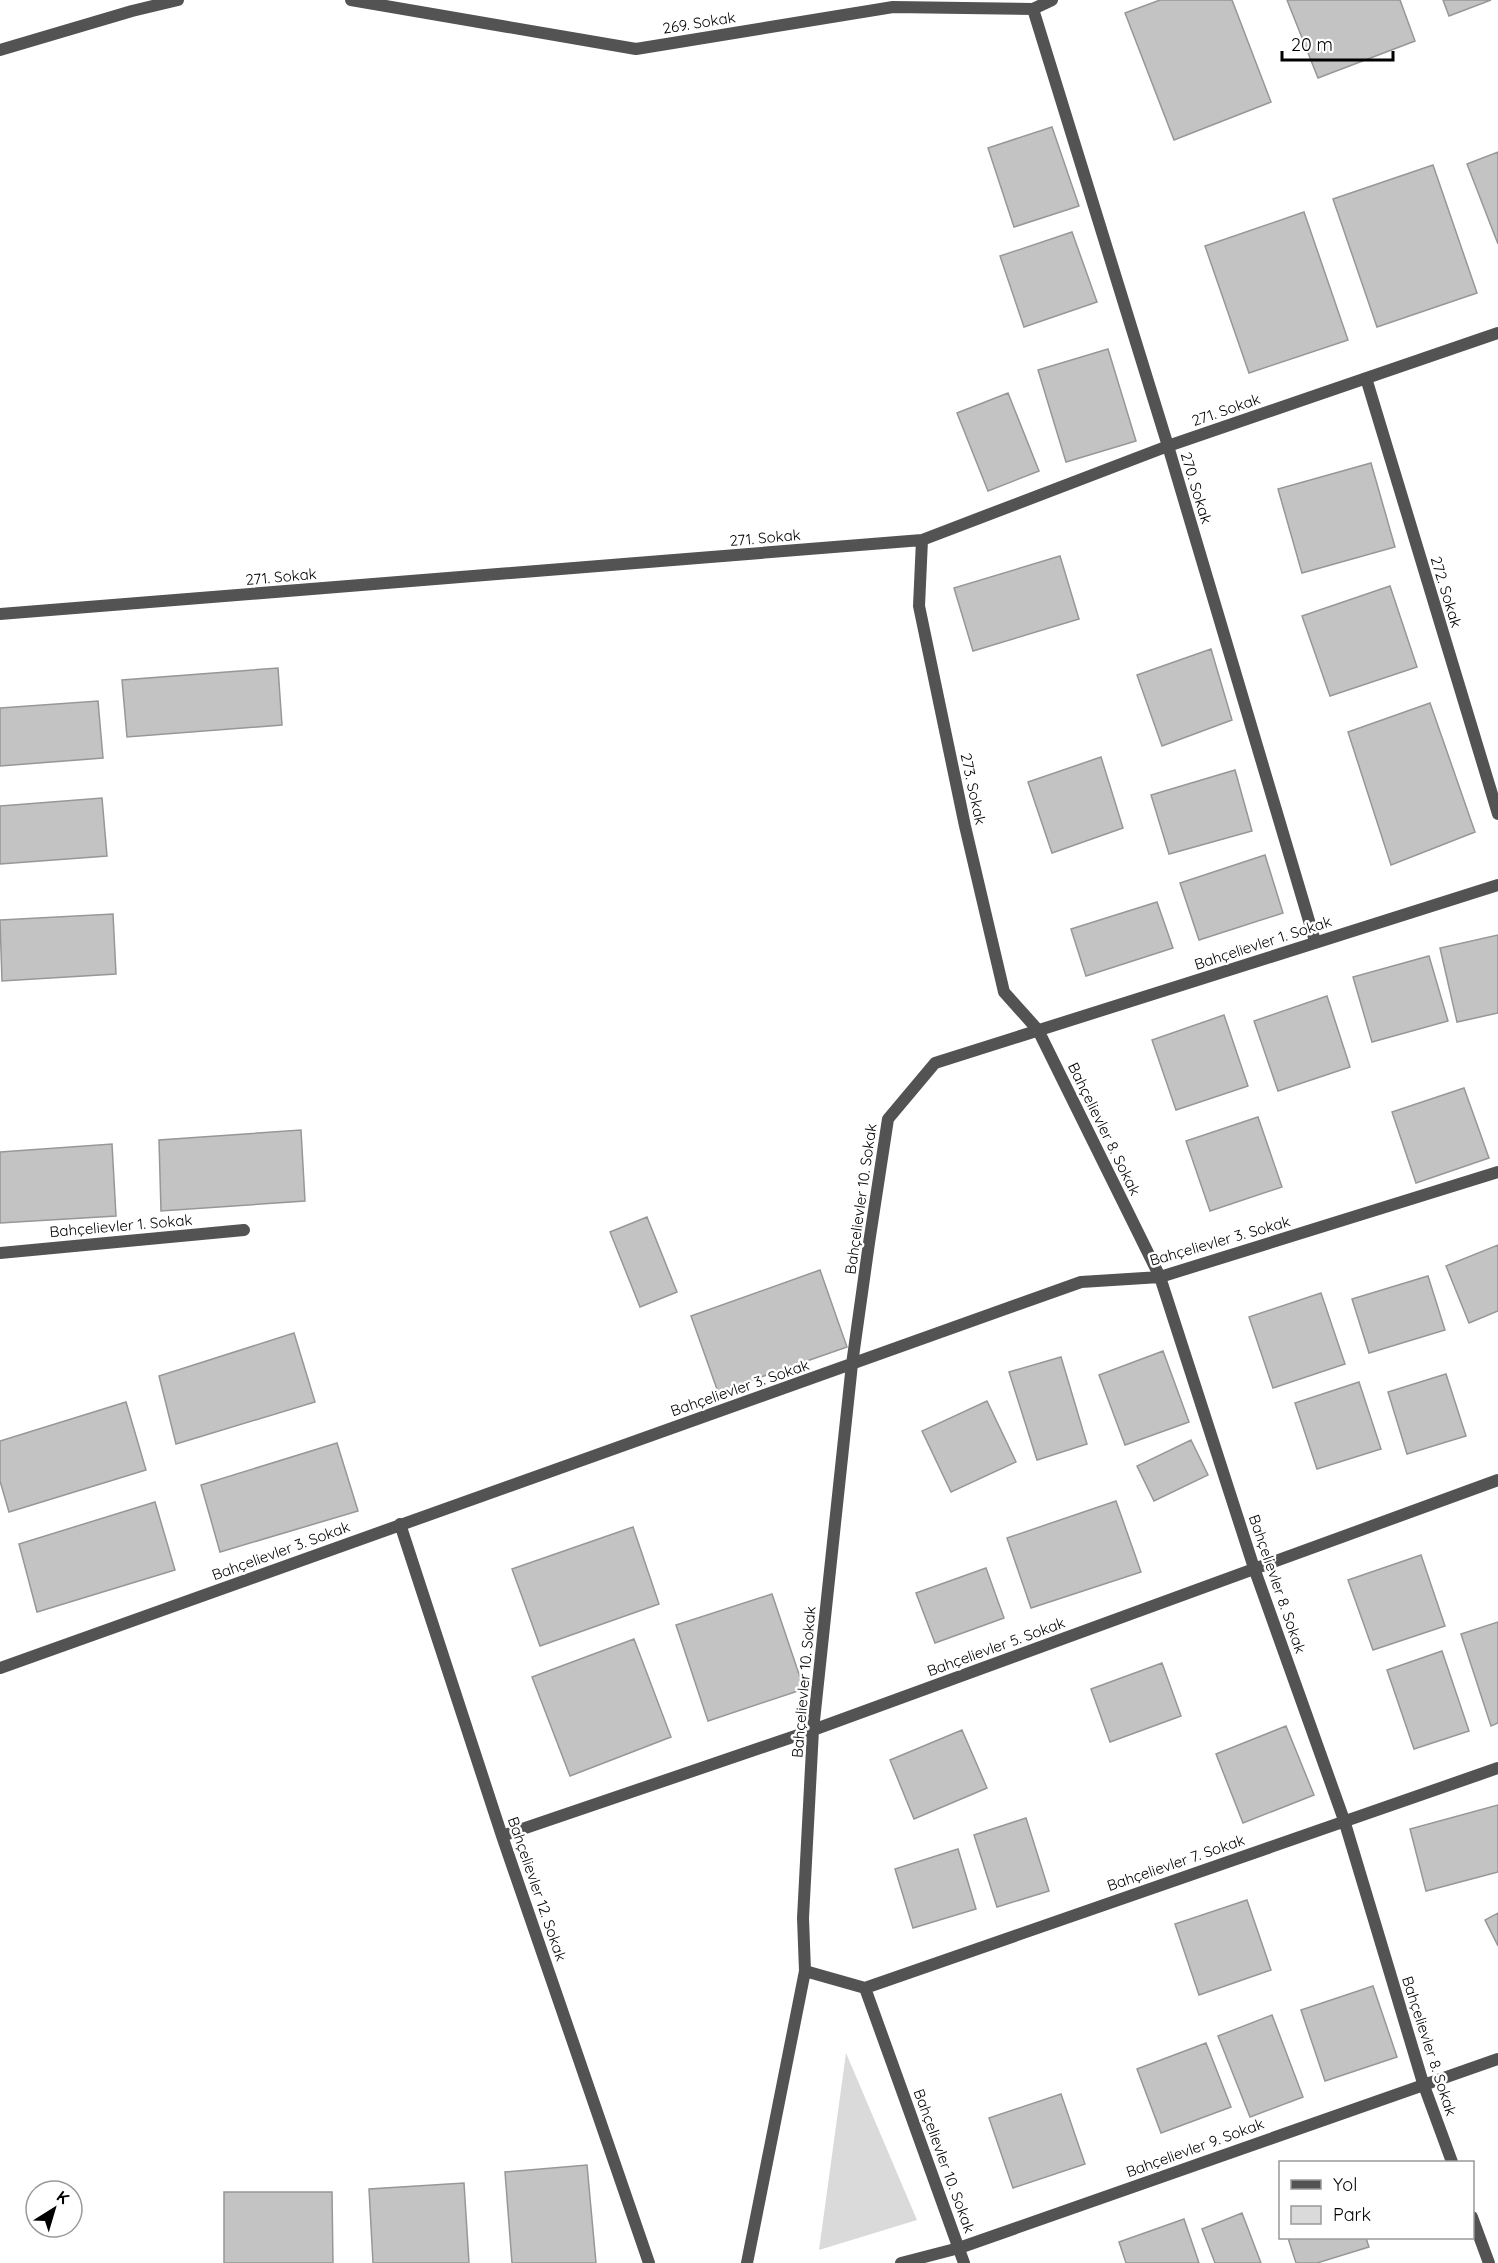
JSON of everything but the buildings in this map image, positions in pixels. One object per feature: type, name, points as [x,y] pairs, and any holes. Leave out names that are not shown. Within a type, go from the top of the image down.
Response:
[{"type":"street","points":[[0,50],[132,5],[178,0]]},
{"type":"street","name":"269. Sokak","points":[[351,0],[636,49],[893,7],[1034,9],[1052,0]]},
{"type":"street","name":"270. Sokak","points":[[1034,9],[1168,446],[1315,941]]},
{"type":"street","name":"271. Sokak","points":[[0,614],[922,540],[1168,446],[1498,333]]},
{"type":"street","name":"272. Sokak","points":[[1366,378],[1498,814]]},
{"type":"street","name":"273. Sokak","points":[[922,540],[919,606],[967,837],[1004,992],[1038,1030]]},
{"type":"street","name":"Bahçelievler 1. Sokak","points":[[935,1063],[1498,885]]},
{"type":"street","name":"Bahçelievler 8. Sokak","points":[[1038,1030],[1160,1277],[1254,1568],[1344,1820],[1423,2083],[1451,2161]]},
{"type":"street","name":"Bahçelievler 10. Sokak","points":[[747,2263],[805,1971],[803,1918],[813,1730],[852,1364],[888,1119],[935,1063]]},
{"type":"street","name":"Bahçelievler 3. Sokak","points":[[0,1668],[1081,1282],[1160,1277],[1498,1172]]},
{"type":"street","name":"Bahçelievler 1. Sokak","points":[[0,1253],[244,1230]]},
{"type":"street","name":"Bahçelievler 5. Sokak","points":[[502,1836],[813,1730],[1498,1480]]},
{"type":"street","name":"Bahçelievler 12. Sokak","points":[[400,1524],[502,1836],[649,2263]]},
{"type":"street","name":"Bahçelievler 7. Sokak","points":[[865,1988],[1498,1768]]},
{"type":"street","points":[[805,1971],[865,1988]]},
{"type":"street","name":"Bahçelievler 10. Sokak","points":[[865,1988],[964,2263]]},
{"type":"street","name":"Bahçelievler 9. Sokak","points":[[901,2263],[959,2247],[1498,2058]]},
{"type":"street","points":[[1474,2220],[1489,2263]]},
{"type":"green space","points":[[846,2053],[917,2220],[819,2250]]}]
